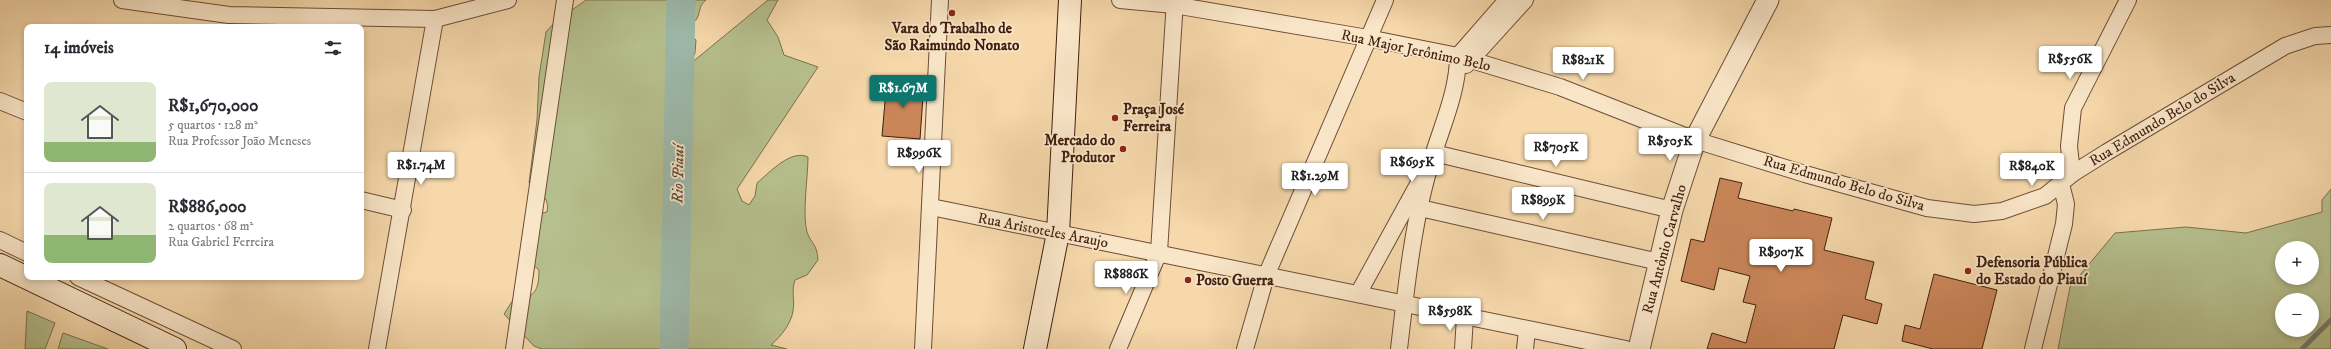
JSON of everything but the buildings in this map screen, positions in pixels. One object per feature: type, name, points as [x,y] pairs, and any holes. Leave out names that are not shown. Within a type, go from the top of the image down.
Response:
[{"type":"main road","points":[[1035,349],[1058,233],[1070,0]]},
{"type":"main road","points":[[0,264],[24,276]]},
{"type":"main road","points":[[33,280],[175,349]]},
{"type":"street","points":[[122,0],[228,21],[435,18],[478,4],[508,0]]},
{"type":"street","points":[[514,349],[565,0]]},
{"type":"street","points":[[923,349],[940,0]]},
{"type":"street","points":[[1118,349],[1159,252],[1174,3],[1120,0]]},
{"type":"street","points":[[1245,349],[1266,276],[1385,0]]},
{"type":"street","points":[[1400,349],[1404,304],[1420,208],[1433,158],[1463,63],[1506,0]]},
{"type":"street","points":[[1463,63],[1525,0]]},
{"type":"street","name":"Rua Antônio Carvalho","points":[[1639,349],[1672,210],[1695,140],[1768,0]]},
{"type":"street","points":[[2033,349],[2064,224],[2066,179],[2073,108],[2128,0]]},
{"type":"street","name":"Rua Major Jerônimo Belo","points":[[1174,3],[1368,38],[1560,87],[1695,140]]},
{"type":"street","points":[[377,349],[403,210],[435,18]]},
{"type":"street","name":"Rua Edmundo Belo do Silva","points":[[1695,140],[1927,208],[1974,214],[2017,207],[2045,196],[2066,179],[2285,46],[2302,39],[2331,35]]},
{"type":"street","points":[[0,101],[24,111]]},
{"type":"street","points":[[1433,158],[1672,210]]},
{"type":"street","points":[[1358,294],[1433,158]]},
{"type":"street","points":[[364,201],[403,210]]},
{"type":"street","name":"Rua Aristoteles Araujo","points":[[931,207],[1159,252],[1266,276],[1626,349]]},
{"type":"street","points":[[1420,208],[1659,262]]},
{"type":"street","points":[[0,240],[24,252]]},
{"type":"street","points":[[84,280],[233,349]]},
{"type":"street","points":[[1463,349],[1465,317]]},
{"type":"street","points":[[1525,349],[1527,330]]},
{"type":"green space","points":[[586,0],[706,0],[701,7],[697,19],[689,25],[681,28],[696,40],[695,53],[690,64],[768,0],[778,0],[767,20],[778,37],[784,55],[818,67],[737,189],[742,201],[749,205],[755,196],[757,183],[774,168],[795,156],[801,155],[808,157],[805,216],[807,232],[815,247],[818,260],[807,275],[795,280],[793,288],[792,316],[785,330],[771,345],[787,349],[542,349],[534,346],[504,314],[513,300],[526,298],[534,292],[539,278],[539,270],[531,263],[537,214],[547,212],[547,202],[543,195],[529,183],[537,120],[539,77],[546,32],[555,22]]},
{"type":"green space","points":[[2331,189],[2331,349],[2058,349],[2070,287],[2115,233],[2186,227],[2246,233],[2322,212],[2322,200]]},
{"type":"green space","points":[[27,311],[55,323],[45,349],[25,349]]},
{"type":"green space","points":[[63,333],[108,349],[58,349]]},
{"type":"waterway","name":"Rio Piauí","points":[[674,349],[681,0]]},
{"type":"waterway","points":[[2302,349],[2331,320]]},
{"type":"place","name":"Vara do Trabalho de São Raimundo Nonato","points":[[952,13]]},
{"type":"place","name":"Praça José Ferreira","points":[[1115,118]]},
{"type":"place","name":"Mercado do Produtor","points":[[1123,149]]},
{"type":"place","name":"Defensoria Pública do Estado do Piauí","points":[[1968,271]]},
{"type":"place","name":"Posto Guerra","points":[[1188,280]]}]
